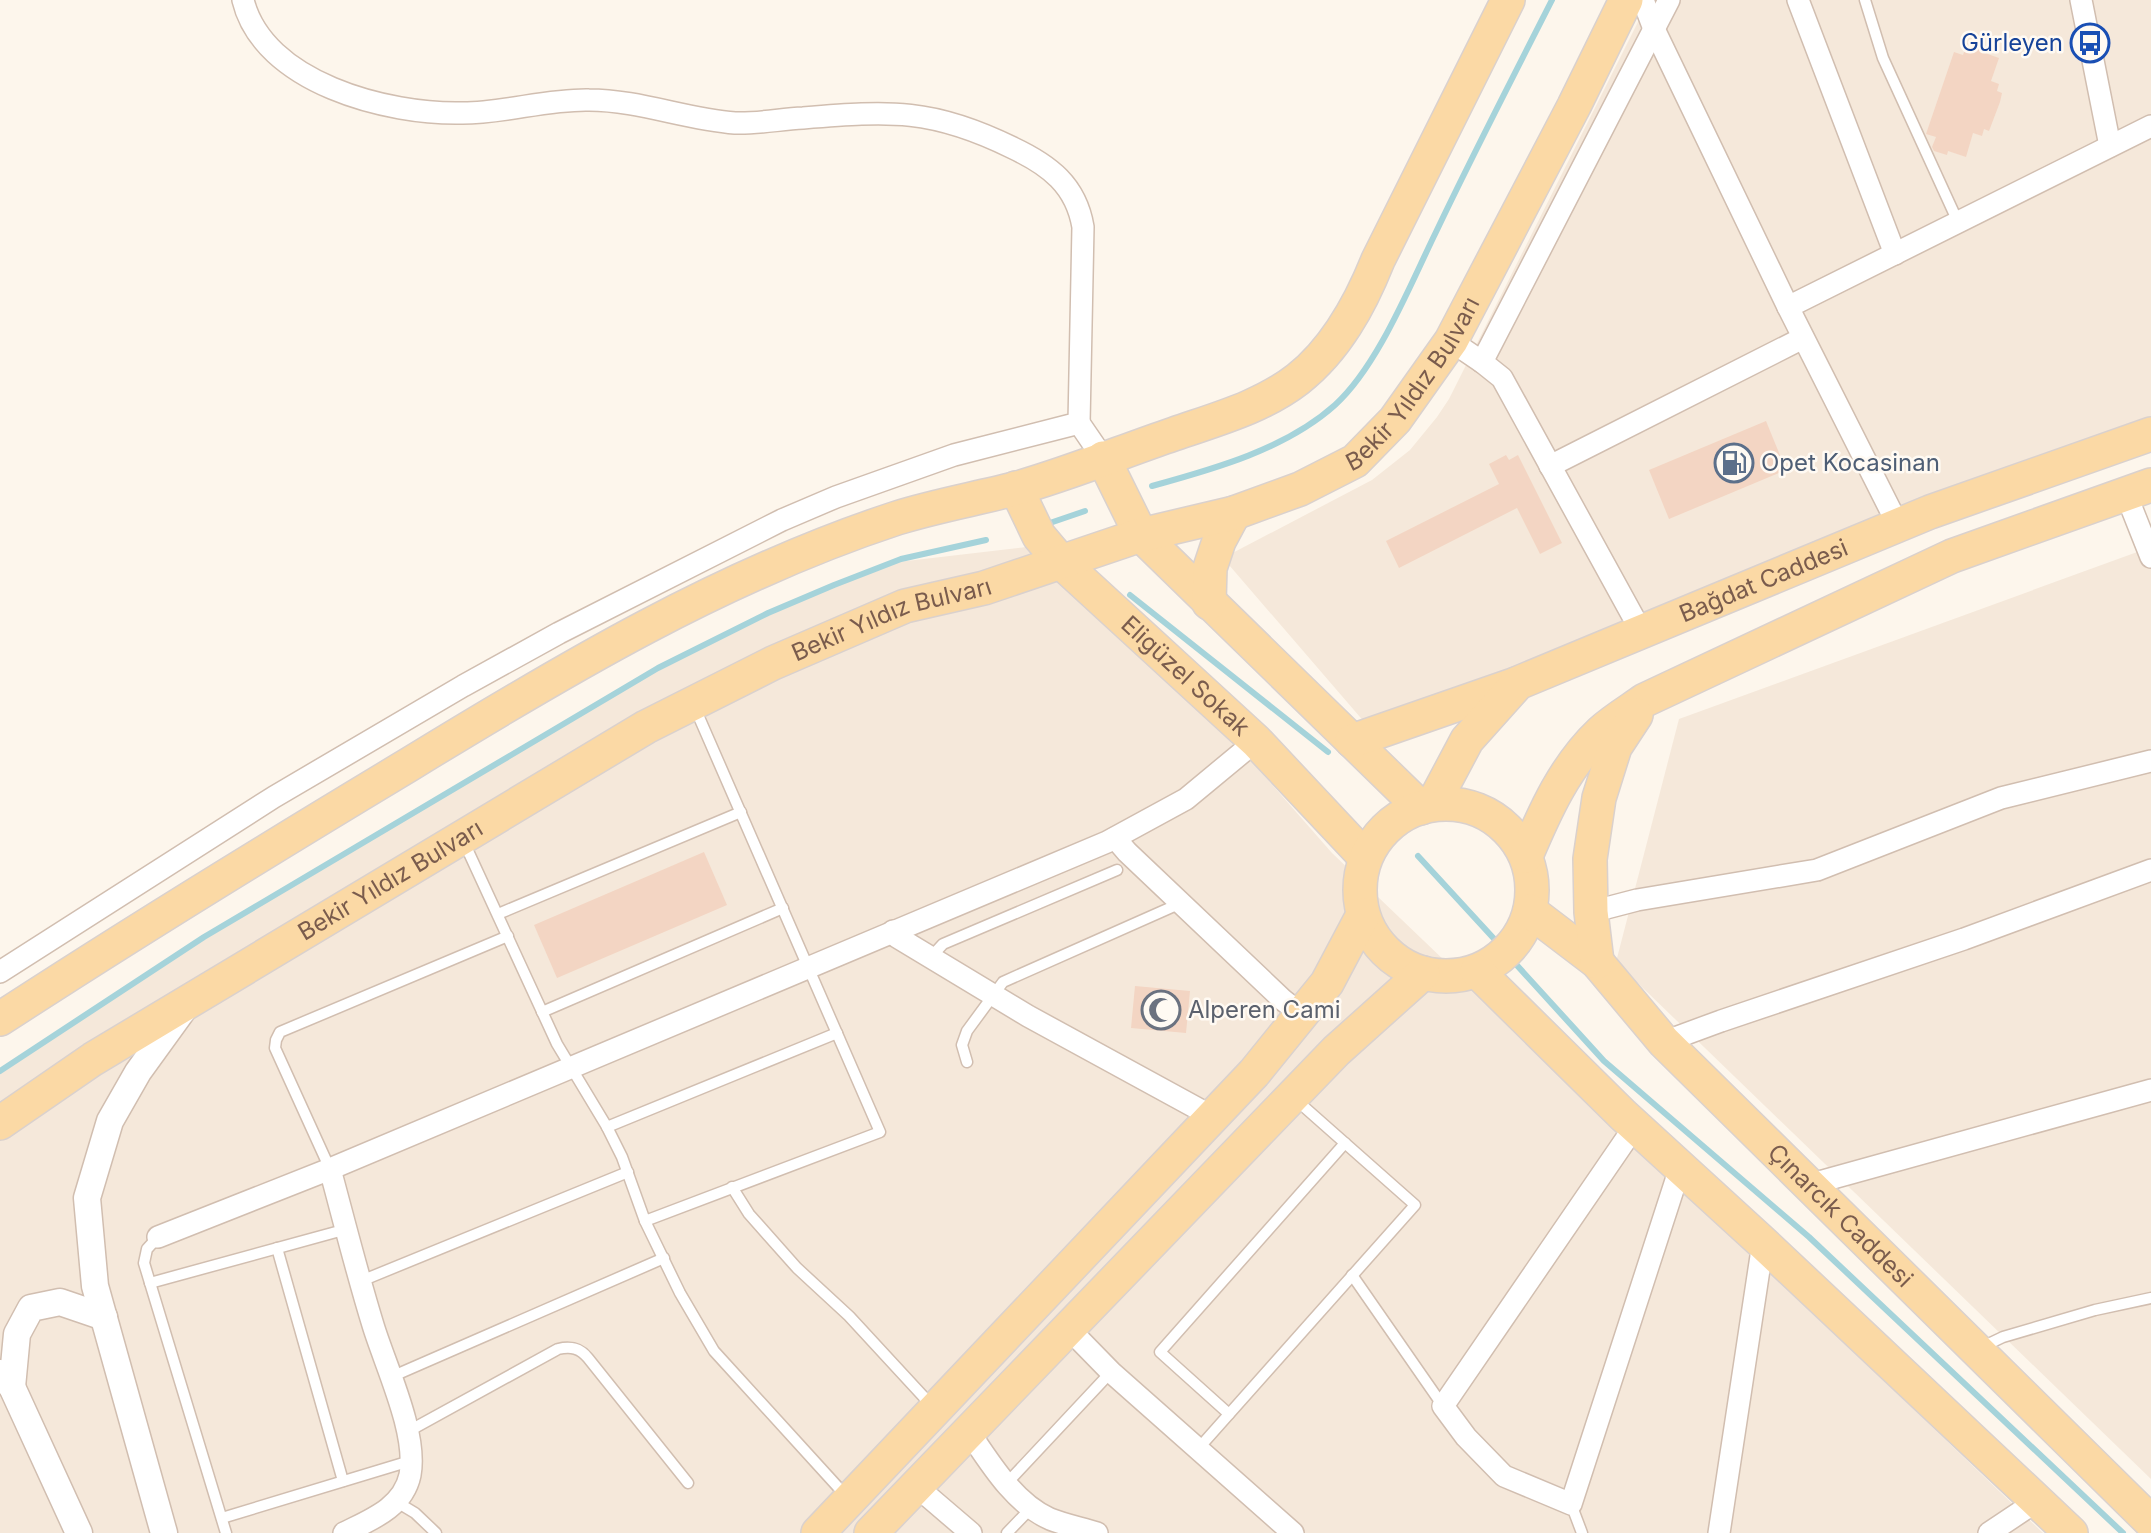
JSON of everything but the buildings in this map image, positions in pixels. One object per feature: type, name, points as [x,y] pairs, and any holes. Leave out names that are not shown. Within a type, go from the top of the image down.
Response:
[{"type":"main road","points":[[0,1019],[157,917],[506,705],[634,633],[745,578],[837,539],[899,517],[1016,488],[1262,402],[1300,377],[1333,344],[1358,304],[1508,0]]},
{"type":"main road","name":"Bekir Yıldız Bulvarı","points":[[0,1124],[93,1059],[646,727],[693,702],[773,663],[905,606],[984,588],[1141,535],[1234,513],[1300,489],[1355,461],[1395,420],[1451,341],[1574,106],[1626,0]]},
{"type":"main road","name":"Bağdat Caddesi","points":[[1427,806],[1467,740],[1518,683],[1898,525],[2151,434]]},
{"type":"main road","points":[[1103,458],[1141,535],[1352,741],[1427,806]]},
{"type":"main road","name":"Eligüzel Sokak","points":[[1016,488],[1039,536],[1061,562],[1256,741],[1366,857]]},
{"type":"main road","points":[[1526,856],[1542,816],[1568,770],[1602,731],[1645,700],[1952,556],[2138,489]]},
{"type":"main road","points":[[1209,603],[1210,568],[1219,541],[1234,513]]},
{"type":"main road","points":[[1352,741],[1518,683]]},
{"type":"main road","points":[[1597,962],[1591,912],[1590,859],[1599,798],[1615,747],[1645,700]]},
{"type":"main road","points":[[1463,804],[1491,815],[1511,833],[1526,856],[1532,883],[1530,911],[1519,936],[1501,957],[1477,971],[1450,976],[1423,974],[1398,962],[1376,942],[1363,915],[1359,886],[1366,857],[1382,831],[1405,813],[1427,806],[1463,804]]},
{"type":"main road","name":"Çınarcık Caddesi","points":[[1530,911],[1597,962],[1664,1042],[2150,1520]]},
{"type":"main road","points":[[818,1533],[1254,1073],[1326,983],[1363,915]]},
{"type":"main road","points":[[1477,971],[1634,1126],[1763,1243],[2071,1533]]},
{"type":"main road","points":[[870,1533],[1336,1051],[1423,974]]},
{"type":"street","points":[[243,0],[248,17],[264,43],[288,65],[352,94],[405,108],[433,112],[480,113],[587,100],[608,101],[687,117],[738,123],[873,112],[902,113],[959,124],[1028,155],[1063,180],[1081,214],[1083,227],[1079,423],[1103,458]]},
{"type":"street","points":[[1643,0],[1654,29],[1803,338],[1898,525]]},
{"type":"street","points":[[1482,362],[1669,0]]},
{"type":"street","points":[[1798,0],[1895,254]]},
{"type":"street","points":[[2081,0],[2110,146]]},
{"type":"street","points":[[1788,307],[2151,126]]},
{"type":"street","points":[[1550,466],[1803,338]]},
{"type":"street","points":[[1451,341],[1502,378],[1641,631]]},
{"type":"street","points":[[0,972],[220,831],[345,755],[463,686],[609,608],[782,520],[836,497],[954,455],[1079,423]]},
{"type":"street","points":[[2138,489],[2151,557]]},
{"type":"street","points":[[158,1237],[330,1169],[1115,838],[1186,799],[1256,741]]},
{"type":"street","points":[[1591,912],[1637,901],[1817,870],[2001,798],[2151,761]]},
{"type":"street","points":[[1115,838],[1283,1000],[1301,1014]]},
{"type":"street","points":[[1664,1042],[1964,939],[2151,870]]},
{"type":"street","points":[[893,931],[897,937],[993,994],[1213,1116]]},
{"type":"street","points":[[164,1533],[95,1286],[87,1198],[110,1121],[138,1072],[187,1003]]},
{"type":"street","points":[[1808,1185],[2151,1090]]},
{"type":"street","points":[[1634,1126],[1443,1406],[1466,1437],[1504,1476],[1571,1504],[1680,1168]]},
{"type":"street","points":[[330,1169],[361,1281],[408,1432],[410,1461],[410,1476],[396,1502],[386,1512],[344,1533]]},
{"type":"street","points":[[1719,1533],[1763,1243]]},
{"type":"street","points":[[79,1533],[6,1380],[17,1334],[31,1308],[60,1302],[104,1317]]},
{"type":"street","points":[[1068,1328],[1111,1371],[1293,1533]]},
{"type":"street","points":[[969,1432],[999,1476],[1031,1507],[1047,1517],[1097,1533]]},
{"type":"street","points":[[916,1486],[971,1533]]},
{"type":"street","points":[[1989,1533],[2037,1502]]},
{"type":"lane","points":[[1865,0],[1883,58],[1958,222]]},
{"type":"lane","points":[[645,1221],[880,1132],[693,702]]},
{"type":"lane","points":[[498,914],[741,812]]},
{"type":"lane","points":[[462,837],[542,1012],[570,1067],[607,1127],[628,1172],[645,1221],[680,1293],[714,1351],[849,1500]]},
{"type":"lane","points":[[931,957],[943,944],[1117,870]]},
{"type":"lane","points":[[967,1062],[962,1045],[964,1038],[1003,982],[1181,903]]},
{"type":"lane","points":[[542,1012],[783,908]]},
{"type":"lane","points":[[330,1169],[275,1048],[281,1032],[508,936]]},
{"type":"lane","points":[[607,1127],[837,1033]]},
{"type":"lane","points":[[1198,1449],[1415,1205],[1293,1096]]},
{"type":"lane","points":[[1229,1414],[1160,1352],[1345,1143]]},
{"type":"lane","points":[[361,1281],[628,1172]]},
{"type":"lane","points":[[732,1187],[749,1214],[797,1268],[849,1315],[935,1409]]},
{"type":"lane","points":[[150,1283],[346,1229]]},
{"type":"lane","points":[[158,1237],[152,1243],[144,1263],[226,1533]]},
{"type":"lane","points":[[278,1248],[343,1481]]},
{"type":"lane","points":[[391,1377],[664,1258]]},
{"type":"lane","points":[[1352,1275],[1443,1406]]},
{"type":"lane","points":[[1976,1351],[2003,1337],[2095,1310],[2151,1298]]},
{"type":"lane","points":[[408,1432],[558,1349],[572,1347],[589,1358],[688,1483]]},
{"type":"lane","points":[[1007,1483],[1111,1371]]},
{"type":"lane","points":[[222,1518],[410,1461]]},
{"type":"lane","points":[[396,1502],[415,1513],[436,1533]]},
{"type":"lane","points":[[1571,1504],[1582,1533]]},
{"type":"lane","points":[[1007,1533],[1031,1507]]},
{"type":"shaded area","points":[[1649,0],[2151,0],[2151,423],[1366,724],[1223,558],[1372,480],[1410,450],[1437,417],[1449,399]]},
{"type":"shaded area","points":[[1060,543],[1332,853],[2043,1533],[0,1533],[0,1073],[213,931],[323,864],[697,649],[798,601],[898,562]]},
{"type":"shaded area","points":[[2151,547],[2151,1479],[1616,962],[1679,719]]},
{"type":"waterway","points":[[1152,486],[1224,465],[1272,445],[1316,420],[1351,389],[1392,324],[1552,0]]},
{"type":"waterway","points":[[1044,525],[1085,511]]},
{"type":"waterway","points":[[0,1071],[204,937],[658,668],[768,613],[834,585],[901,559],[986,540]]},
{"type":"waterway","points":[[1130,595],[1328,752]]},
{"type":"waterway","points":[[1418,856],[1497,942]]},
{"type":"waterway","points":[[1513,961],[1604,1061],[1809,1237],[2123,1533]]},
{"type":"place","name":"Gürleyen","points":[[2090,43]]},
{"type":"place","name":"Opet Kocasinan","points":[[1734,463]]},
{"type":"place","name":"Alperen Cami","points":[[1161,1010]]}]
